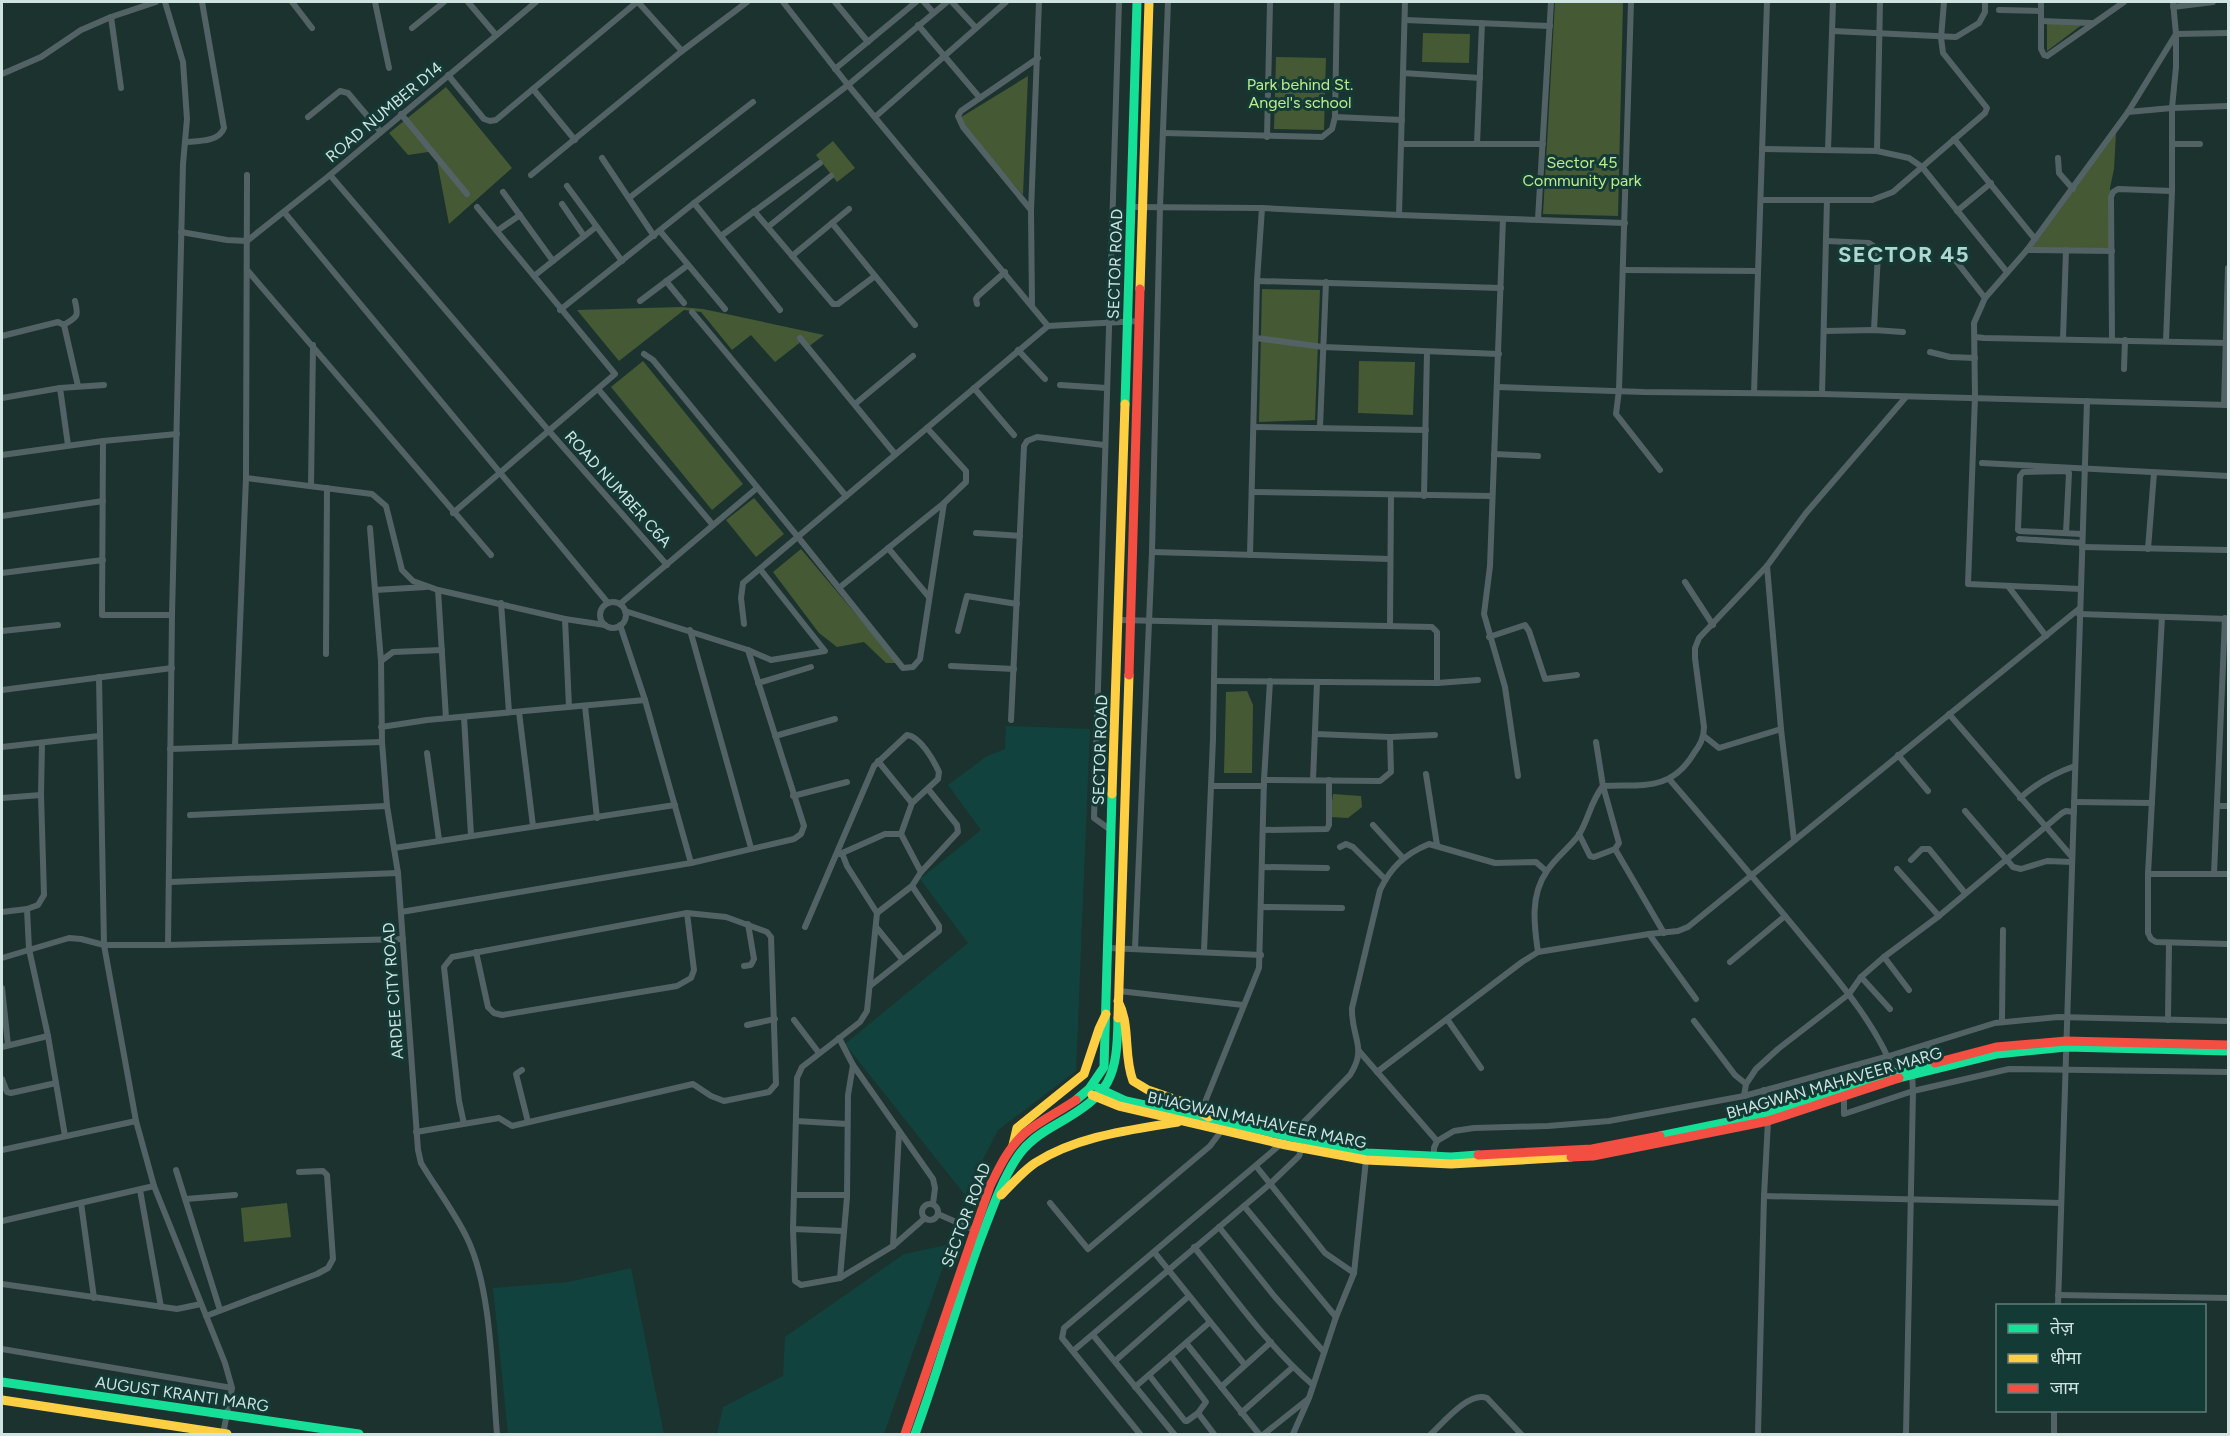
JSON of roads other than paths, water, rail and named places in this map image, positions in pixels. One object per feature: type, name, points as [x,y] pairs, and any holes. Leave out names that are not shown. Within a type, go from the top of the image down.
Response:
[{"type":"main road","name":"SECTOR ROAD","points":[[905,1434],[974,1230],[990,1186],[1006,1152],[1025,1133],[1095,1091],[1104,1067],[1137,2]]},
{"type":"main road","name":"SECTOR ROAD","points":[[915,1434],[997,1198],[1017,1156],[1030,1141],[1095,1091],[1114,1069],[1120,949],[1149,2]]},
{"type":"main road","points":[[1118,996],[1124,1009],[1127,1065],[1133,1082],[1201,1112],[1214,1121]]},
{"type":"main road","points":[[1013,1145],[1017,1128],[1084,1074],[1090,1062],[1094,1039],[1107,1012]]},
{"type":"main road","name":"BHAGWAN MAHAVEER MARG","points":[[1095,1091],[1126,1101],[1214,1121],[1302,1148],[1366,1160],[1434,1160],[1592,1149],[1768,1117],[1912,1075],[1997,1054],[2066,1044],[2229,1051]]},
{"type":"main road","name":"BHAGWAN MAHAVEER MARG","points":[[1768,1117],[1894,1073],[1996,1047],[2066,1044],[2229,1045]]},
{"type":"main road","name":"BHAGWAN MAHAVEER MARG","points":[[1095,1091],[1119,1106],[1222,1130],[1367,1153],[1434,1160]]},
{"type":"main road","points":[[997,1198],[1037,1162],[1051,1154],[1121,1132],[1183,1120]]},
{"type":"main road","name":"AUGUST KRANTI MARG","points":[[2,1382],[358,1434]]},
{"type":"main road","name":"AUGUST KRANTI MARG","points":[[2,1400],[225,1434]]},
{"type":"main road","points":[[900,1434],[910,1421]]},
{"type":"street","points":[[2,74],[41,57],[81,30],[156,2]]},
{"type":"street","points":[[165,2],[183,62],[187,119],[172,615],[168,945]]},
{"type":"street","points":[[185,142],[214,139],[222,133],[224,128],[202,2]]},
{"type":"street","points":[[292,2],[312,28]]},
{"type":"street","points":[[375,2],[389,68]]},
{"type":"street","points":[[412,28],[444,2]]},
{"type":"street","points":[[468,2],[496,35]]},
{"type":"street","name":"ROAD NUMBER D14","points":[[247,241],[330,175],[536,2]]},
{"type":"street","points":[[448,75],[484,119],[496,120],[637,2],[682,51]]},
{"type":"street","points":[[531,175],[682,51],[747,2]]},
{"type":"street","points":[[783,2],[848,85],[1048,326]]},
{"type":"street","points":[[835,2],[868,42]]},
{"type":"street","points":[[835,69],[916,2]]},
{"type":"street","points":[[924,2],[933,12]]},
{"type":"street","points":[[560,310],[694,203],[848,85],[947,2]]},
{"type":"street","points":[[952,2],[976,28]]},
{"type":"street","points":[[875,117],[1006,2]]},
{"type":"street","points":[[1032,305],[1031,211],[1039,2]]},
{"type":"street","points":[[1113,831],[1094,818],[1119,2]]},
{"type":"street","points":[[1135,949],[1152,552],[1162,133],[1168,2]]},
{"type":"street","points":[[1267,137],[1270,2]]},
{"type":"street","points":[[1162,133],[1322,137],[1332,129],[1335,117],[1337,2]]},
{"type":"street","points":[[1399,215],[1405,2]]},
{"type":"street","points":[[1538,219],[1551,2]]},
{"type":"street","points":[[1631,2],[1619,390],[1616,414],[1660,470]]},
{"type":"street","points":[[1754,393],[1767,2]]},
{"type":"street","points":[[1828,150],[1833,2]]},
{"type":"street","points":[[1877,151],[1880,2]]},
{"type":"street","points":[[1761,200],[1872,200],[1883,197],[1905,182],[1985,113],[1987,108],[1943,53],[1941,38],[1944,2]]},
{"type":"street","points":[[1833,30],[1941,38],[1956,37],[1973,28],[1982,19],[1985,2]]},
{"type":"street","points":[[2041,2],[2041,49],[2047,56],[2124,2]]},
{"type":"street","points":[[2166,341],[2176,34],[2173,4],[2212,2]]},
{"type":"street","points":[[1999,10],[2041,11]]},
{"type":"street","points":[[111,17],[120,88]]},
{"type":"street","points":[[1405,21],[1550,26]]},
{"type":"street","points":[[2041,21],[2091,23]]},
{"type":"street","points":[[1477,144],[1482,23]]},
{"type":"street","points":[[918,25],[980,98]]},
{"type":"street","points":[[2176,34],[2229,33]]},
{"type":"street","points":[[2081,589],[1968,584],[1975,397],[1974,323],[1985,298],[2035,239],[2128,112],[2176,34]]},
{"type":"street","points":[[1031,211],[958,116],[961,111],[1038,58]]},
{"type":"street","points":[[1403,73],[1480,78]]},
{"type":"street","points":[[533,89],[575,140]]},
{"type":"street","points":[[308,117],[340,91],[348,93],[380,131]]},
{"type":"street","points":[[629,198],[753,102]]},
{"type":"street","points":[[2128,112],[2229,106]]},
{"type":"street","points":[[401,114],[467,194]]},
{"type":"street","points":[[1335,117],[1402,120]]},
{"type":"street","points":[[1954,139],[2035,239]]},
{"type":"street","points":[[1401,144],[1543,144]]},
{"type":"street","points":[[2172,144],[2200,144]]},
{"type":"street","points":[[1762,149],[1877,151],[1908,158],[1922,167],[2007,272]]},
{"type":"street","points":[[2058,158],[2059,173],[2073,189]]},
{"type":"street","points":[[602,159],[654,236]]},
{"type":"street","points":[[721,236],[820,163]]},
{"type":"street","points":[[235,746],[246,478],[247,175]]},
{"type":"street","name":"ROAD NUMBER C6A","points":[[330,175],[667,565]]},
{"type":"street","points":[[768,227],[831,176]]},
{"type":"street","points":[[1957,211],[1991,183]]},
{"type":"street","points":[[567,186],[622,261]]},
{"type":"street","points":[[2112,340],[2111,197],[2113,192],[2118,189],[2172,190]]},
{"type":"street","points":[[504,192],[553,261]]},
{"type":"street","points":[[1822,394],[1827,200]]},
{"type":"street","points":[[694,203],[780,310]]},
{"type":"street","points":[[562,204],[584,236]]},
{"type":"street","points":[[453,513],[615,374],[477,207]]},
{"type":"street","points":[[1132,207],[1262,208],[1625,223]]},
{"type":"street","points":[[1251,555],[1257,281],[1262,208]]},
{"type":"street","points":[[792,256],[849,209]]},
{"type":"street","points":[[754,211],[833,304],[838,304],[875,276]]},
{"type":"street","points":[[284,212],[608,603]]},
{"type":"street","points":[[497,231],[519,214]]},
{"type":"street","points":[[1503,219],[1490,566],[1484,606],[1485,624],[1505,687],[1518,776]]},
{"type":"street","points":[[832,223],[915,325]]},
{"type":"street","points":[[534,276],[596,226]]},
{"type":"street","points":[[660,231],[725,309]]},
{"type":"street","points":[[182,232],[247,241]]},
{"type":"street","points":[[1827,241],[1869,243],[1875,247],[1878,253],[1874,330]]},
{"type":"street","points":[[2027,249],[2112,251]]},
{"type":"street","points":[[2063,339],[2066,250]]},
{"type":"street","points":[[1949,252],[1985,298]]},
{"type":"street","points":[[640,301],[688,264]]},
{"type":"street","points":[[1498,387],[2226,405],[2229,268]]},
{"type":"street","points":[[247,270],[491,555]]},
{"type":"street","points":[[1623,270],[1758,271]]},
{"type":"street","points":[[977,304],[978,296],[1005,272]]},
{"type":"street","points":[[666,281],[684,303]]},
{"type":"street","points":[[1257,281],[1501,288]]},
{"type":"street","points":[[1320,427],[1326,282]]},
{"type":"street","points":[[64,325],[76,318],[78,314],[75,301]]},
{"type":"street","points":[[692,312],[846,496]]},
{"type":"street","points":[[744,624],[741,598],[743,583],[1048,326],[1139,321]]},
{"type":"street","points":[[2,336],[58,322],[64,325]]},
{"type":"street","points":[[64,325],[78,386]]},
{"type":"street","points":[[1824,331],[1904,332]]},
{"type":"street","points":[[1975,337],[2227,343]]},
{"type":"street","points":[[800,338],[895,454]]},
{"type":"street","points":[[1256,338],[1323,347],[1499,354]]},
{"type":"street","points":[[2124,369],[2125,340]]},
{"type":"street","points":[[311,486],[313,345]]},
{"type":"street","points":[[1018,350],[1045,379]]},
{"type":"street","points":[[1424,496],[1427,352]]},
{"type":"street","points":[[1930,352],[1950,357],[1975,358]]},
{"type":"street","points":[[644,354],[653,360],[903,668],[914,667],[920,659],[944,503]]},
{"type":"street","points":[[855,404],[913,356]]},
{"type":"street","points":[[2,398],[60,388],[104,385]]},
{"type":"street","points":[[1060,385],[1107,388]]},
{"type":"street","points":[[60,388],[68,446]]},
{"type":"street","points":[[974,388],[1014,435]]},
{"type":"street","points":[[598,389],[713,525]]},
{"type":"street","points":[[1603,786],[1654,784],[1670,780],[1687,765],[1704,736],[1695,648],[1700,638],[1767,566],[1806,513],[1906,397]]},
{"type":"street","points":[[2058,1304],[2087,401]]},
{"type":"street","points":[[1254,427],[1426,430]]},
{"type":"street","points":[[839,588],[963,487],[967,477],[966,471],[927,428]]},
{"type":"street","points":[[2,455],[103,441],[177,434]]},
{"type":"street","points":[[1011,720],[1024,446],[1027,441],[1036,437],[1104,445]]},
{"type":"street","points":[[103,441],[102,615],[172,615]]},
{"type":"street","points":[[1494,454],[1538,456]]},
{"type":"street","points":[[1982,463],[2229,476]]},
{"type":"street","points":[[2066,534],[2068,473],[2065,471],[2023,472],[2020,476],[2018,530],[2066,534],[2082,534]]},
{"type":"street","points":[[2148,549],[2154,473]]},
{"type":"street","points":[[246,478],[372,494],[386,506],[402,570],[413,581],[429,587],[613,628],[620,626],[625,619],[625,611],[620,604]]},
{"type":"street","points":[[326,654],[327,488]]},
{"type":"street","points":[[605,626],[600,615],[602,608],[608,603],[620,604],[757,488]]},
{"type":"street","points":[[1252,492],[1491,496]]},
{"type":"street","points":[[1390,626],[1391,495]]},
{"type":"street","points":[[2,516],[103,501]]},
{"type":"street","name":"ARDEE CITY ROAD","points":[[370,528],[381,661],[382,742],[387,806],[398,873],[416,1132],[421,1163],[467,1239],[476,1264],[485,1302],[497,1434]]},
{"type":"street","points":[[976,533],[1020,536]]},
{"type":"street","points":[[2019,539],[2148,549],[2229,550]]},
{"type":"street","points":[[888,548],[929,597]]},
{"type":"street","points":[[1152,552],[1390,559]]},
{"type":"street","points":[[2,573],[103,560]]},
{"type":"street","points":[[1767,566],[1781,729],[1794,840]]},
{"type":"street","points":[[625,611],[690,630],[771,660],[825,651],[760,569]]},
{"type":"street","points":[[1684,582],[1713,625]]},
{"type":"street","points":[[2008,585],[2046,636]]},
{"type":"street","points":[[375,590],[429,587]]},
{"type":"street","points":[[438,590],[446,718]]},
{"type":"street","points":[[958,631],[967,596],[1017,604]]},
{"type":"street","points":[[501,603],[509,712]]},
{"type":"street","points":[[1377,1072],[1538,952],[1664,933],[1688,927],[1898,755],[2080,611],[2227,619],[2214,874]]},
{"type":"street","points":[[2162,617],[2148,874],[2148,933],[2156,942],[2229,944]]},
{"type":"street","points":[[565,619],[569,707]]},
{"type":"street","points":[[1119,620],[1429,627],[1436,629],[1437,683]]},
{"type":"street","points":[[1204,951],[1215,622]]},
{"type":"street","points":[[1490,637],[1526,625],[1545,679],[1577,675]]},
{"type":"street","points":[[2,631],[58,626]]},
{"type":"street","points":[[620,626],[645,700],[691,863]]},
{"type":"street","points":[[690,630],[751,848]]},
{"type":"street","points":[[381,661],[393,652],[442,650]]},
{"type":"street","points":[[401,912],[691,863],[794,839],[801,834],[804,826],[748,650]]},
{"type":"street","points":[[951,666],[1014,669]]},
{"type":"street","points":[[758,682],[811,667]]},
{"type":"street","points":[[2,690],[172,668]]},
{"type":"street","points":[[99,677],[104,945],[136,1121],[154,1186],[232,1388],[225,1434]]},
{"type":"street","points":[[1214,681],[1437,683],[1478,680]]},
{"type":"street","points":[[1201,1112],[1259,968],[1264,783],[1270,681]]},
{"type":"street","points":[[1313,780],[1317,682]]},
{"type":"street","points":[[381,727],[446,718],[645,700]]},
{"type":"street","points":[[585,706],[597,818]]},
{"type":"street","points":[[519,712],[533,825]]},
{"type":"street","points":[[1949,714],[2072,859]]},
{"type":"street","points":[[464,717],[471,835]]},
{"type":"street","points":[[775,736],[836,719]]},
{"type":"street","points":[[1704,736],[1719,748],[1781,729]]},
{"type":"street","points":[[1316,734],[1389,737],[1435,735]]},
{"type":"street","points":[[805,927],[839,854],[874,766],[907,735],[912,736],[939,772],[938,779],[912,803],[901,834],[921,872]]},
{"type":"street","points":[[2,747],[99,736]]},
{"type":"street","points":[[1211,786],[1313,780],[1380,781],[1391,772],[1389,737]]},
{"type":"street","points":[[170,749],[382,742]]},
{"type":"street","points":[[1579,834],[1590,856],[1594,857],[1615,849],[1619,843],[1603,786],[1596,742]]},
{"type":"street","points":[[2,912],[27,909],[38,905],[44,895],[42,743]]},
{"type":"street","points":[[427,753],[439,840]]},
{"type":"street","points":[[1898,755],[1928,791]]},
{"type":"street","points":[[878,761],[912,803]]},
{"type":"street","points":[[2020,798],[2032,787],[2057,772],[2075,766]]},
{"type":"street","points":[[1426,774],[1437,845]]},
{"type":"street","points":[[1263,830],[1328,829],[1329,780]]},
{"type":"street","points":[[1670,780],[1849,994],[1889,1056],[1894,1073]]},
{"type":"street","points":[[793,796],[847,782]]},
{"type":"street","points":[[1538,952],[1534,922],[1535,904],[1546,871],[1579,834],[1588,809],[1603,786]]},
{"type":"street","points":[[877,913],[912,886],[921,872],[958,832],[957,825],[928,789]]},
{"type":"street","points":[[2,798],[41,795]]},
{"type":"street","points":[[2074,802],[2152,803]]},
{"type":"street","points":[[394,848],[675,805]]},
{"type":"street","points":[[190,814],[387,806]]},
{"type":"street","points":[[2217,806],[2229,806]]},
{"type":"street","points":[[1965,811],[2013,867],[2021,869],[2048,861],[2072,859]]},
{"type":"street","points":[[1744,1096],[1749,1076],[1778,1049],[1849,994],[1861,977],[1884,957],[1939,916],[2062,813],[2074,812]]},
{"type":"street","points":[[1373,825],[1403,858]]},
{"type":"street","points":[[839,854],[871,838],[885,834],[901,834]]},
{"type":"street","points":[[1340,847],[1346,844],[1353,847],[1385,879]]},
{"type":"street","points":[[1140,1434],[1062,1338],[1064,1328],[1285,1141],[1350,1075],[1358,1062],[1359,1051],[1351,1022],[1352,1008],[1380,890],[1385,879],[1403,858],[1429,844],[1495,863],[1536,862],[1546,871]]},
{"type":"street","points":[[1615,849],[1664,933]]},
{"type":"street","points":[[1911,860],[1922,849],[1929,849],[1965,894]]},
{"type":"street","points":[[839,854],[877,913],[876,927],[870,986],[864,1016],[798,1072],[793,1229],[797,1284],[840,1278],[893,1246],[925,1218],[934,1219],[938,1214],[938,1208],[933,1204],[927,1204],[922,1209],[925,1218]]},
{"type":"street","points":[[1262,867],[1327,868]]},
{"type":"street","points":[[1897,869],[1939,916]]},
{"type":"street","points":[[170,882],[398,873]]},
{"type":"street","points":[[2148,874],[2229,874]]},
{"type":"street","points":[[870,986],[939,931],[939,926],[912,886]]},
{"type":"street","points":[[1262,907],[1342,908]]},
{"type":"street","points":[[27,909],[29,949],[48,1036],[65,1136]]},
{"type":"street","points":[[476,952],[488,1007],[494,1013],[502,1015],[677,986],[691,978],[694,970],[687,913]]},
{"type":"street","points":[[416,1132],[464,1124],[499,1118],[512,1126],[693,1084],[711,1096],[724,1101],[769,1092],[776,1084],[773,942],[767,932],[726,917],[687,913],[452,957],[444,967],[459,1101],[464,1124]]},
{"type":"street","points":[[1730,962],[1785,916]]},
{"type":"street","points":[[744,966],[751,965],[754,959],[748,924]]},
{"type":"street","points":[[876,927],[902,959]]},
{"type":"street","points":[[2002,1022],[2003,930]]},
{"type":"street","points":[[1649,934],[1696,999]]},
{"type":"street","points":[[2,958],[69,939],[81,939],[104,945],[168,945],[403,939]]},
{"type":"street","points":[[2168,1020],[2169,943]]},
{"type":"street","points":[[1108,948],[1261,955]]},
{"type":"street","points":[[1884,957],[1910,990]]},
{"type":"street","points":[[1861,977],[1890,1009]]},
{"type":"street","points":[[2,988],[5,1046],[48,1036]]},
{"type":"street","points":[[1118,996],[1243,1005]]},
{"type":"street","points":[[1434,1160],[1434,1148],[1437,1141],[1448,1134],[1474,1128],[1548,1126],[1609,1121],[1744,1096],[2002,1022],[2067,1018],[2229,1021]]},
{"type":"street","points":[[747,1025],[775,1019]]},
{"type":"street","points":[[1447,1019],[1481,1068]]},
{"type":"street","points":[[794,1020],[819,1053]]},
{"type":"street","points":[[1694,1021],[1734,1073],[1746,1083]]},
{"type":"street","points":[[839,1038],[853,1065],[933,1179],[935,1188],[933,1204]]},
{"type":"street","points":[[1928,1044],[1931,1064]]},
{"type":"street","points":[[1359,1051],[1437,1141]]},
{"type":"street","points":[[840,1278],[847,1196],[848,1095],[853,1065]]},
{"type":"street","points":[[1844,1096],[1844,1114],[1913,1091],[2009,1069],[2229,1072]]},
{"type":"street","points":[[522,1070],[516,1074],[528,1122]]},
{"type":"street","points":[[1906,1434],[1912,1075]]},
{"type":"street","points":[[2,1079],[7,1092],[11,1093],[56,1083]]},
{"type":"street","points":[[1758,1434],[1768,1117],[1764,1090]]},
{"type":"street","points":[[2,1150],[136,1121]]},
{"type":"street","points":[[796,1121],[848,1124]]},
{"type":"street","points":[[1050,1203],[1088,1249],[1210,1146],[1222,1130]]},
{"type":"street","points":[[893,1246],[899,1131]]},
{"type":"street","points":[[1073,1351],[1270,1184],[1299,1156],[1302,1148]]},
{"type":"street","points":[[1293,1434],[1309,1398],[1336,1317],[1354,1273],[1366,1160]]},
{"type":"street","points":[[1256,1166],[1325,1253],[1354,1273]]},
{"type":"street","points":[[176,1170],[220,1310]]},
{"type":"street","points":[[206,1316],[328,1268],[333,1259],[327,1175],[323,1171],[299,1172]]},
{"type":"street","points":[[2,1221],[154,1186]]},
{"type":"street","points":[[140,1190],[161,1307]]},
{"type":"street","points":[[794,1194],[847,1196]]},
{"type":"street","points":[[186,1199],[235,1195]]},
{"type":"street","points":[[1764,1196],[2061,1203]]},
{"type":"street","points":[[81,1203],[94,1298]]},
{"type":"street","points":[[1244,1206],[1336,1317]]},
{"type":"street","points":[[938,1214],[974,1230]]},
{"type":"street","points":[[1219,1227],[1275,1298],[1324,1352]]},
{"type":"street","points":[[793,1229],[843,1231]]},
{"type":"street","points":[[1194,1247],[1271,1342],[1293,1367],[1314,1384]]},
{"type":"street","points":[[1154,1252],[1245,1365]]},
{"type":"street","points":[[2,1284],[177,1309],[201,1304]]},
{"type":"street","points":[[2058,1295],[2229,1298]]},
{"type":"street","points":[[1115,1361],[1189,1296]]},
{"type":"street","points":[[1135,1387],[1210,1322]]},
{"type":"street","points":[[1093,1335],[1174,1434]]},
{"type":"street","points":[[1221,1387],[1271,1342]]},
{"type":"street","points":[[1186,1343],[1259,1434]]},
{"type":"street","points":[[2,1349],[232,1388]]},
{"type":"street","points":[[1149,1375],[1185,1420],[1187,1421],[1198,1413],[1206,1402],[1171,1356]]},
{"type":"street","points":[[1242,1413],[1293,1367]]},
{"type":"street","points":[[1431,1434],[1470,1399],[1481,1396],[1487,1398],[1521,1434]]},
{"type":"street","points":[[1264,1434],[1309,1398]]},
{"type":"street","points":[[2054,1412],[2054,1434]]},
{"type":"street","points":[[1198,1413],[1214,1434]]},
{"type":"district","name":"SECTOR 45","points":[[1904,254]]},
{"type":"park label","name":"Park behind St. Angel's school","points":[[1300,93]]},
{"type":"park label","name":"Sector 45 Community park","points":[[1582,171]]}]
